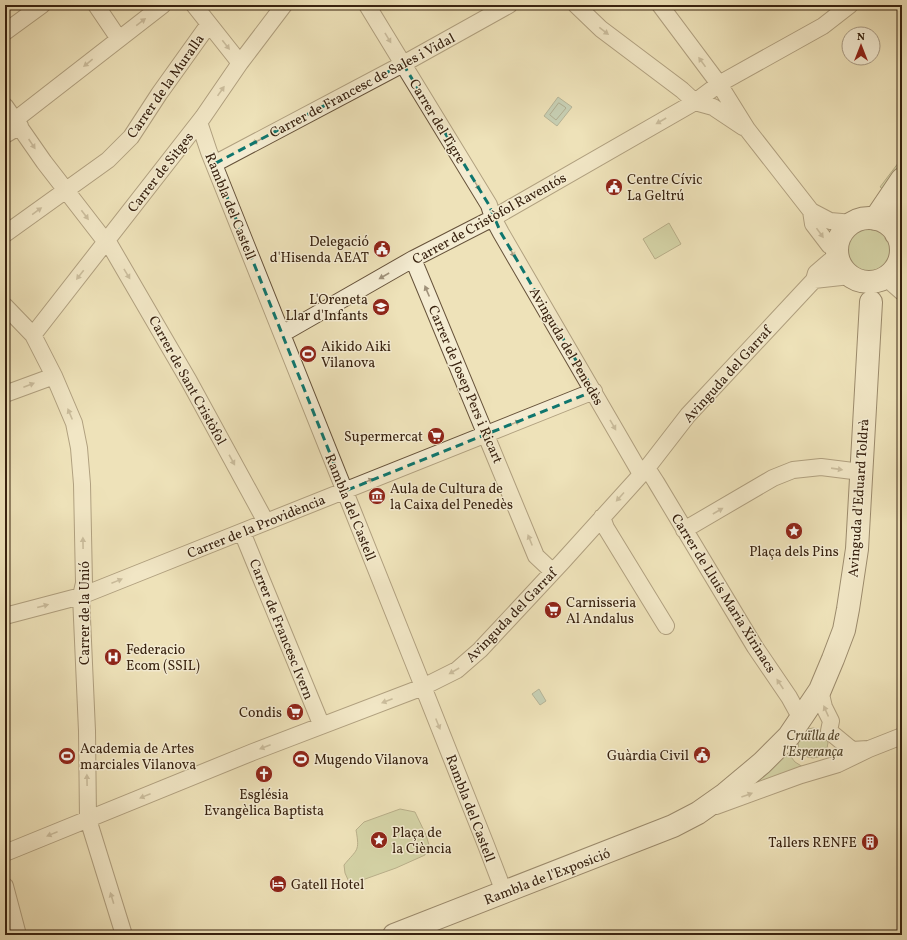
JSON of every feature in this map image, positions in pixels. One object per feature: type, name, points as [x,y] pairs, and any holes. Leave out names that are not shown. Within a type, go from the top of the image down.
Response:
[{"type":"street","points":[[5,32],[42,5]]},
{"type":"street","points":[[96,5],[119,38]]},
{"type":"street","points":[[5,135],[48,95],[163,5]]},
{"type":"street","points":[[194,5],[240,63]]},
{"type":"street","name":"Carrer de Sitges","points":[[33,336],[198,122],[284,5]]},
{"type":"street","name":"Carrer del Tigre","points":[[368,5],[489,205],[493,218]]},
{"type":"street","name":"Carrer de Francesc de Sales i Vidal","points":[[214,164],[403,64],[509,5]]},
{"type":"street","points":[[576,5],[601,29],[682,90],[695,102],[713,107],[747,129]]},
{"type":"street","points":[[660,5],[719,84],[747,129],[811,211],[830,221],[853,223]]},
{"type":"street","name":"Carrer de Cristòfol Raventós","points":[[282,334],[413,259],[493,218],[695,102],[719,84],[823,26],[850,5]]},
{"type":"street","name":"Carrer de la Muralla","points":[[5,234],[108,160],[131,137],[159,94],[209,24]]},
{"type":"street","name":"Carrer de Sant Cristòfol","points":[[5,106],[44,162],[102,237],[107,240],[185,374],[266,522]]},
{"type":"street","name":"Rambla del Castell","points":[[198,122],[504,892]]},
{"type":"street","points":[[875,219],[902,179]]},
{"type":"street","points":[[896,234],[902,204]]},
{"type":"street","points":[[811,211],[813,224],[837,253]]},
{"type":"street","name":"Avinguda del Penedès","points":[[493,218],[594,391],[644,471]]},
{"type":"street","points":[[814,280],[854,278],[864,282],[894,274],[900,245],[896,234],[887,224],[875,219],[860,220],[846,228],[838,243],[837,253],[844,270],[854,278],[871,302]]},
{"type":"street","name":"Avinguda del Garraf","points":[[5,853],[320,726],[423,687],[457,670],[480,650],[552,571],[563,561],[644,471],[688,415],[814,280],[816,273],[837,253]]},
{"type":"street","name":"Carrer de Josep Pers i Ricart","points":[[413,259],[487,434],[536,556],[552,571]]},
{"type":"street","name":"Avinguda d'Eduard Toldrà","points":[[800,717],[820,690],[844,630],[857,549],[871,302],[894,274]]},
{"type":"street","name":"Carrer de la Unió","points":[[5,306],[33,336],[54,376],[74,423],[79,448],[82,484],[84,583],[81,596],[88,819],[124,935]]},
{"type":"street","points":[[5,394],[54,376]]},
{"type":"street","name":"Carrer de la Providència","points":[[5,616],[81,596],[594,391]]},
{"type":"street","points":[[684,530],[773,478],[793,470],[821,467],[861,472]]},
{"type":"street","name":"Carrer de Lluís Maria Xirinacs","points":[[644,471],[656,482],[755,647],[789,697],[800,717]]},
{"type":"street","points":[[602,517],[606,528],[666,626]]},
{"type":"street","name":"Carrer de Francesc Ivern","points":[[242,532],[316,712],[320,726]]},
{"type":"street","points":[[820,690],[824,707],[831,721],[830,731],[852,750],[869,749]]},
{"type":"street","name":"Rambla de l'Exposició","points":[[698,813],[725,794],[762,763],[789,736],[800,717]]},
{"type":"street","name":"Rambla de l'Exposició","points":[[402,934],[672,826],[698,813],[801,775],[838,764],[869,749],[902,736]]},
{"type":"street","points":[[5,886],[18,935]]},
{"type":"highlighted area","points":[[403,64],[489,205],[501,233],[594,391],[345,491],[214,164]]},
{"type":"green space","points":[[902,158],[902,169],[886,191],[880,187]]},
{"type":"green space","points":[[669,223],[681,244],[655,259],[643,239]]},
{"type":"green space","points":[[867,226],[876,227],[883,230],[888,236],[892,246],[892,255],[889,263],[884,269],[877,273],[868,275],[851,266],[847,260],[845,248],[847,241],[851,236]]},
{"type":"green space","name":"Cruïlla de l'Esperança","points":[[813,728],[819,729],[827,737],[827,749],[819,757],[813,758],[807,757],[799,749],[798,743],[799,737],[807,729]]},
{"type":"green space","points":[[787,752],[795,762],[803,767],[743,789]]},
{"type":"green space","points":[[400,809],[415,812],[429,845],[425,855],[396,868],[354,883],[349,882],[345,873],[344,865],[355,853],[358,842],[356,830],[364,822]]},
{"type":"water","points":[[558,97],[572,107],[557,126],[544,116]]},
{"type":"water","points":[[539,689],[546,701],[540,705],[532,694]]},
{"type":"place","name":"Centre Cívic La Geltrú","points":[[614,187]]},
{"type":"place","name":"Delegació d'Hisenda AEAT","points":[[382,249]]},
{"type":"place","name":"L'Oreneta Llar d'Infants","points":[[381,307]]},
{"type":"place","name":"Aikido Aiki Vilanova","points":[[308,354]]},
{"type":"place","name":"Supermercat","points":[[436,436]]},
{"type":"place","name":"Aula de Cultura de la Caixa del Penedès","points":[[377,496]]},
{"type":"place","name":"Plaça dels Pins","points":[[794,531]]},
{"type":"place","name":"Carnisseria Al Andalus","points":[[553,610]]},
{"type":"place","name":"Federacio Ecom (SSIL)","points":[[113,657]]},
{"type":"place","name":"Condis","points":[[295,712]]},
{"type":"place","name":"Guàrdia Civil","points":[[702,755]]},
{"type":"place","name":"Academia de Artes marciales Vilanova","points":[[67,756]]},
{"type":"place","name":"Mugendo Vilanova","points":[[301,759]]},
{"type":"place","name":"Església Evangèlica Baptista","points":[[264,774]]},
{"type":"place","name":"Plaça de la Ciència","points":[[379,840]]},
{"type":"place","name":"Tallers RENFE","points":[[870,842]]},
{"type":"place","name":"Gatell Hotel","points":[[278,884]]}]
